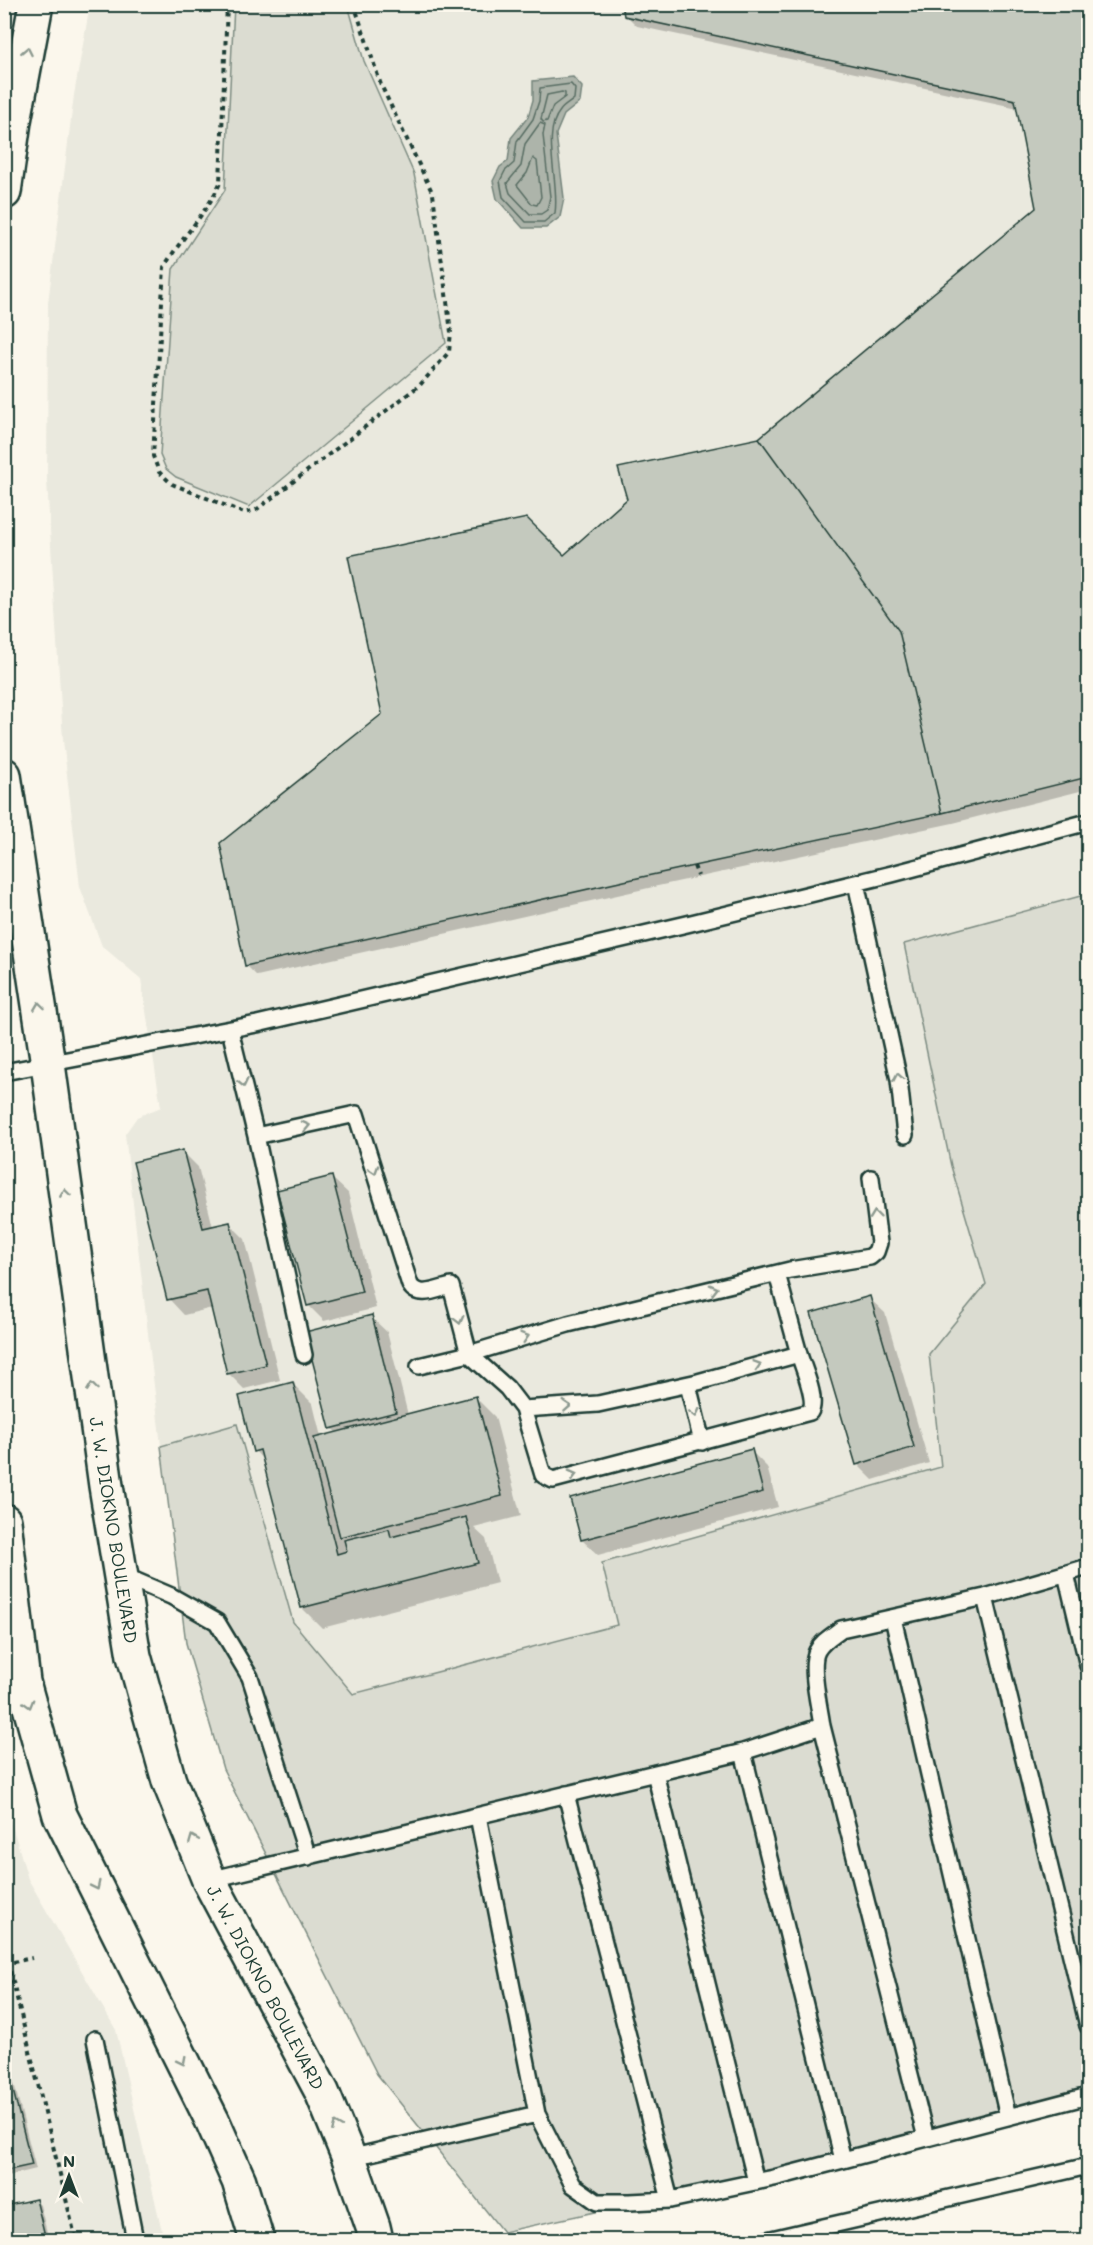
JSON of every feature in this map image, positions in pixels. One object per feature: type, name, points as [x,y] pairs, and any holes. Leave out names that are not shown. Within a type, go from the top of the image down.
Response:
[{"type":"street","points":[[4,192],[14,121],[36,4]]},
{"type":"street","name":"J. W. DIOKNO BOULEVARD","points":[[4,774],[48,1064],[106,1486],[134,1656],[166,1770],[209,1880],[322,2092],[349,2158],[376,2241]]},
{"type":"street","points":[[4,1521],[23,1682],[60,1815],[212,2120],[239,2181],[257,2241]]},
{"type":"lane","points":[[4,1072],[230,1030],[687,924],[856,883],[1089,822]]},
{"type":"lane","points":[[856,883],[900,1080],[904,1135]]},
{"type":"lane","points":[[230,1030],[256,1136],[304,1355]]},
{"type":"lane","points":[[256,1136],[356,1114],[413,1291],[419,1293],[451,1286],[469,1354],[507,1388],[523,1409],[543,1475],[553,1480],[810,1412],[813,1399],[777,1274]]},
{"type":"lane","points":[[419,1366],[469,1354],[568,1324],[790,1270],[870,1257],[876,1252],[879,1244],[871,1178]]},
{"type":"lane","points":[[523,1409],[598,1404],[688,1385],[799,1354]]},
{"type":"lane","points":[[688,1385],[702,1442]]},
{"type":"lane","points":[[926,2138],[822,1726],[813,1661],[824,1642],[841,1629],[985,1597],[1089,1567]]},
{"type":"lane","points":[[1066,1574],[1089,1666]]},
{"type":"lane","points":[[122,1575],[171,1596],[217,1622],[250,1677],[308,1857]]},
{"type":"lane","points":[[985,1597],[1089,2026]]},
{"type":"lane","points":[[893,1618],[1008,2117]]},
{"type":"lane","points":[[209,1880],[743,1752],[822,1726]]},
{"type":"lane","points":[[743,1752],[843,2160]]},
{"type":"lane","points":[[655,1773],[756,2182]]},
{"type":"lane","points":[[566,1794],[670,2200]]},
{"type":"lane","points":[[478,1816],[537,2114],[573,2185],[597,2202],[670,2200],[756,2182],[1089,2096]]},
{"type":"lane","points":[[95,2039],[135,2241]]},
{"type":"lane","points":[[349,2158],[537,2114]]},
{"type":"lane","points":[[767,2241],[1089,2166]]},
{"type":"path","points":[[227,4],[219,183],[213,198],[176,246],[165,267],[153,456],[159,472],[172,484],[244,513],[256,510],[420,385],[449,352],[451,332],[434,194],[381,85],[354,4]]},
{"type":"path","points":[[694,866],[698,876]]},
{"type":"path","points":[[4,1945],[76,2241]]},
{"type":"path","points":[[7,1964],[32,1958]]},
{"type":"shaded area","points":[[90,5],[1088,5],[1088,894],[904,944],[951,1166],[986,1284],[929,1354],[941,1467],[603,1563],[618,1625],[353,1694],[293,1622],[237,1425],[161,1446],[125,1134],[137,1117],[161,1107],[141,979],[102,946],[80,887],[63,740],[47,481],[48,303],[74,95]]},
{"type":"shaded area","points":[[234,5],[348,5],[364,61],[414,174],[446,343],[249,507],[176,477],[166,469],[160,455],[173,269],[225,190]]},
{"type":"shaded area","points":[[1088,894],[1088,2105],[503,2232],[377,2074],[223,1769],[186,1643],[161,1446],[237,1424],[293,1622],[353,1694],[617,1625],[602,1563],[941,1467],[929,1354],[986,1284],[951,1166],[904,944]]},
{"type":"shaded area","points":[[4,1798],[28,1879],[116,2030],[164,2240],[5,2240]]},
{"type":"water","points":[[573,77],[582,87],[580,102],[564,115],[556,134],[564,198],[560,217],[546,228],[523,228],[497,199],[493,181],[500,167],[508,161],[511,138],[528,117],[533,100],[533,81]]},
{"type":"building","points":[[622,4],[1088,4],[1088,777],[942,813],[899,631],[759,438],[1036,208],[1015,100],[624,16]]},
{"type":"building","points":[[759,438],[899,631],[942,813],[642,877],[245,966],[220,843],[382,714],[348,556],[527,518],[564,555],[627,499],[618,468]]},
{"type":"building","points":[[183,1150],[203,1228],[230,1222],[266,1365],[227,1374],[207,1291],[167,1300],[133,1162]]},
{"type":"building","points":[[332,1176],[362,1292],[307,1306],[277,1190]]},
{"type":"building","points":[[870,1296],[914,1447],[856,1465],[811,1313]]},
{"type":"building","points":[[372,1315],[396,1412],[330,1429],[305,1332]]},
{"type":"building","points":[[293,1382],[337,1554],[347,1551],[344,1540],[389,1529],[391,1537],[466,1517],[478,1563],[301,1608],[260,1450],[253,1452],[239,1396]]},
{"type":"building","points":[[476,1396],[502,1496],[340,1537],[314,1438]]},
{"type":"building","points":[[752,1449],[763,1492],[581,1540],[570,1498]]},
{"type":"building","points":[[4,2055],[32,2165],[4,2171]]},
{"type":"building","points":[[36,2199],[46,2240],[4,2240],[4,2206]]}]
